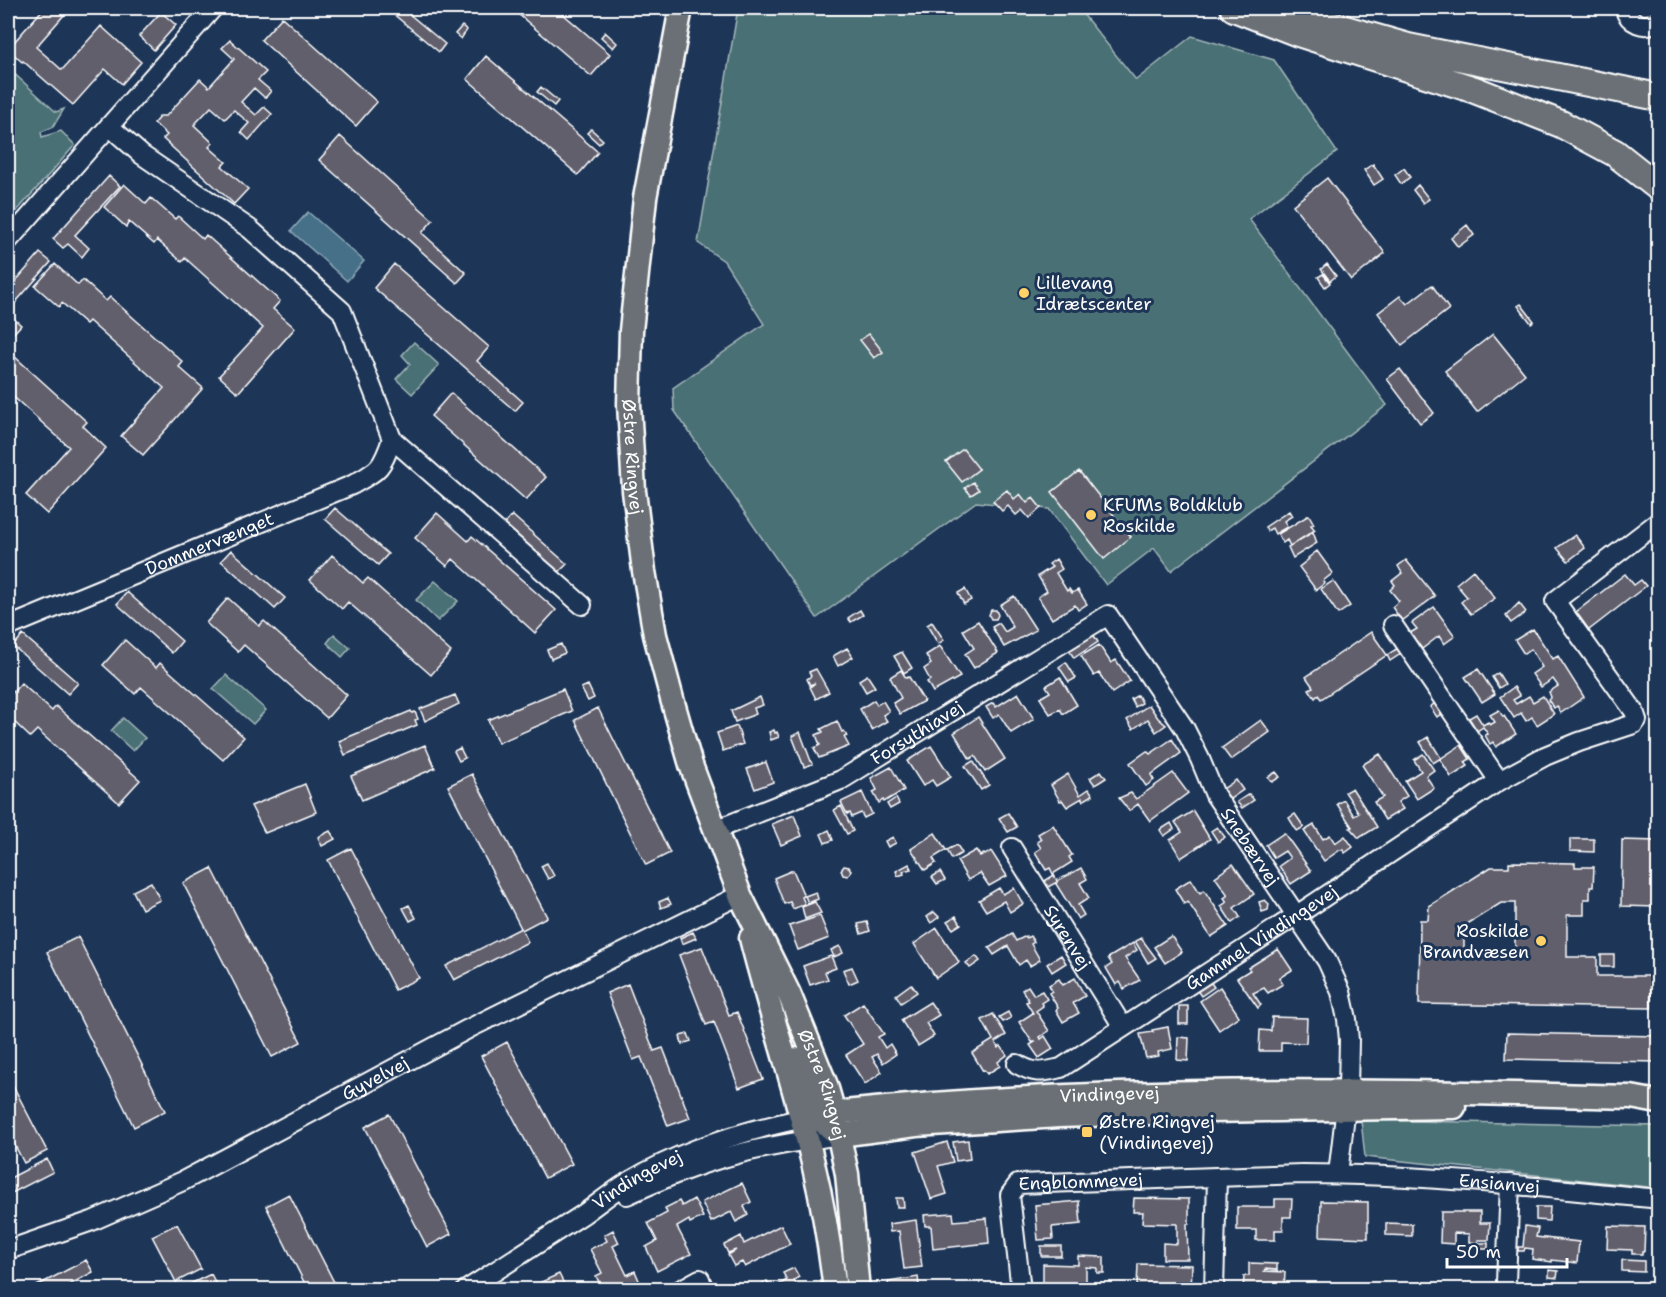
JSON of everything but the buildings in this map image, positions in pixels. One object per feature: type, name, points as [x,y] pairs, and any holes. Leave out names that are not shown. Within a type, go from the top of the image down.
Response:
[{"type":"highway","points":[[1234,8],[1298,33],[1474,90],[1561,124],[1615,153],[1659,187]]},
{"type":"highway","points":[[1276,8],[1408,47],[1659,97]]},
{"type":"main road","name":"Østre Ringvej","points":[[681,8],[645,198],[631,331],[629,404],[634,490],[644,571],[656,635],[691,765],[740,896],[789,994],[826,1085],[820,1127],[821,1205],[835,1290]]},
{"type":"main road","name":"Østre Ringvej","points":[[740,896],[767,1001],[820,1127],[847,1174],[858,1290]]},
{"type":"main road","name":"Vindingevej","points":[[820,1127],[976,1100],[1144,1093],[1347,1099],[1631,1097],[1659,1104]]},
{"type":"street","points":[[8,241],[213,8]]},
{"type":"street","points":[[1624,8],[1636,24],[1648,25],[1659,21]]},
{"type":"street","points":[[109,126],[142,155],[250,229],[342,311],[392,439],[582,605]]},
{"type":"street","name":"Dommervænget","points":[[8,627],[352,485],[374,473],[386,458],[392,439]]},
{"type":"street","name":"Gammel Vindingevej","points":[[1017,1064],[1038,1073],[1061,1068],[1499,781],[1545,756],[1579,742],[1629,727],[1637,720],[1634,711],[1555,601],[1659,522]]},
{"type":"street","name":"Forsythiavej","points":[[715,830],[841,780],[1108,615]]},
{"type":"street","name":"Snebærvej","points":[[1108,615],[1185,729],[1215,795],[1327,961],[1341,992],[1347,1019],[1349,1040],[1347,1099]]},
{"type":"street","points":[[1393,625],[1499,781]]},
{"type":"street","name":"Syrenvej","points":[[1012,848],[1123,1027]]},
{"type":"street","name":"Gyvelvej","points":[[8,1250],[92,1221],[183,1181],[468,1029],[740,896]]},
{"type":"street","points":[[1338,1174],[1347,1099]]},
{"type":"street","name":"Vindingevej","points":[[466,1290],[584,1214],[689,1169],[820,1127]]},
{"type":"street","name":"Engblommevej","points":[[1021,1290],[1010,1195],[1018,1184],[1338,1174]]},
{"type":"street","name":"Ensianvej","points":[[1338,1174],[1510,1184],[1659,1199]]},
{"type":"street","points":[[1214,1290],[1217,1178]]},
{"type":"street","points":[[1506,1281],[1510,1184]]},
{"type":"street","points":[[680,1290],[700,1279],[704,1290]]},
{"type":"green space","name":"Lillevang Idrætscenter","points":[[738,8],[1078,8],[1136,80],[1192,36],[1274,60],[1337,152],[1249,219],[1387,405],[1171,571],[1154,548],[1106,585],[1049,509],[976,502],[817,618],[674,410],[673,388],[764,324],[724,261],[698,243]]},
{"type":"green space","points":[[8,68],[56,112],[64,109],[53,127],[41,132],[42,137],[61,131],[75,145],[8,221]]},
{"type":"green space","points":[[414,342],[439,365],[412,394],[396,379],[410,364],[402,355]]},
{"type":"green space","points":[[435,581],[458,601],[438,621],[416,600]]},
{"type":"green space","points":[[334,634],[350,648],[342,657],[327,643]]},
{"type":"green space","points":[[226,675],[266,710],[253,724],[213,689]]},
{"type":"green space","points":[[123,718],[145,738],[133,751],[111,731]]},
{"type":"green space","points":[[1361,1120],[1658,1126],[1658,1188],[1365,1157]]},
{"type":"water","points":[[308,212],[364,261],[347,281],[291,231]]},
{"type":"place","name":"Lillevang Idrætscenter","points":[[1024,293]]},
{"type":"place","name":"KFUMs Boldklub Roskilde","points":[[1091,515]]},
{"type":"place","name":"Roskilde Brandvæsen","points":[[1541,941]]},
{"type":"place","name":"Østre Ringvej (Vindingevej)","points":[[1087,1132]]}]
